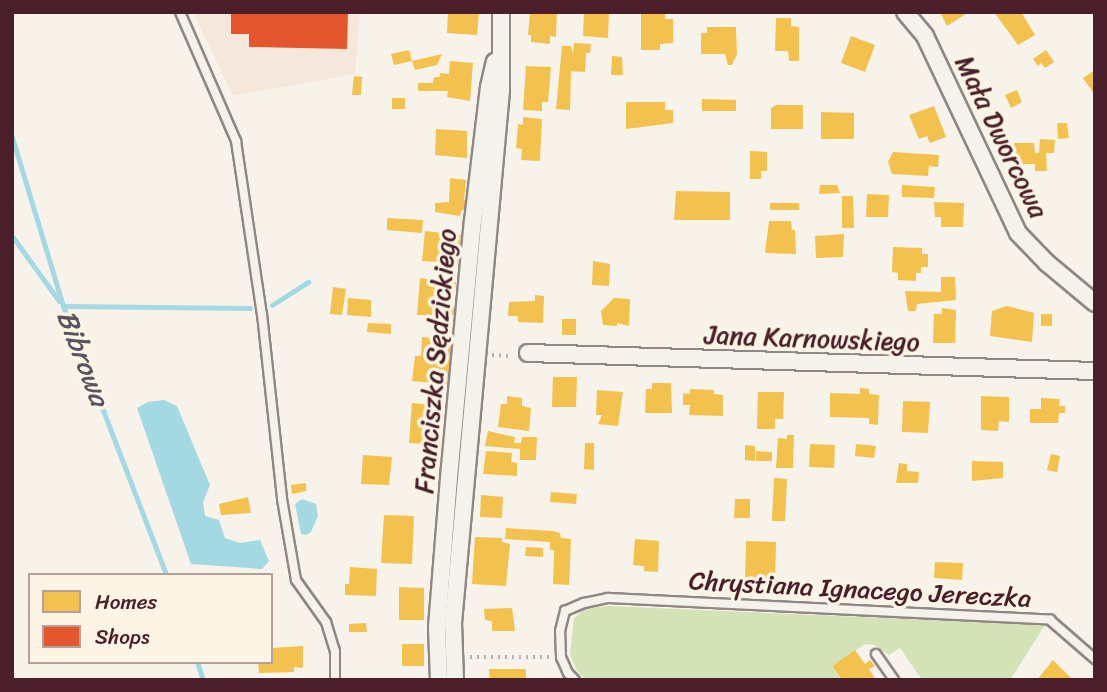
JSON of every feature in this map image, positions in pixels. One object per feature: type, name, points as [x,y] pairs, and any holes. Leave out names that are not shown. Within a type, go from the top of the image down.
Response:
[{"type":"street","name":"Franciszka Sędzickiego","points":[[455,680],[453,623],[501,90],[501,12]]},
{"type":"street","name":"Mała Dworcowa","points":[[905,12],[925,36],[1018,233],[1047,263],[1095,303]]},
{"type":"street","name":"Franciszka Sędzickiego","points":[[439,680],[436,627],[474,221],[489,87],[499,49]]},
{"type":"street","name":"Jana Karnowskiego","points":[[526,355],[1095,371]]},
{"type":"lane","points":[[180,12],[236,141],[262,314],[282,499],[296,580],[326,622],[335,651],[335,680]]},
{"type":"lane","name":"Chrystiana Ignacego Jereczka","points":[[561,657],[560,631],[565,611],[608,598],[1050,620],[1095,659]]},
{"type":"lane","points":[[876,654],[894,680]]},
{"type":"lane","points":[[561,657],[568,673],[575,680]]},
{"type":"path","points":[[489,355],[526,355]]},
{"type":"path","points":[[454,657],[561,657]]},
{"type":"shaded area","points":[[193,12],[360,12],[355,74],[233,96]]},
{"type":"green space","points":[[609,606],[1045,625],[1010,680],[922,680],[900,648],[889,655],[875,645],[865,644],[832,666],[841,680],[586,680],[577,671],[570,655],[574,618],[586,608]]},
{"type":"water","points":[[164,400],[177,406],[210,485],[203,502],[205,516],[219,520],[225,538],[240,543],[260,540],[269,561],[262,569],[191,564],[137,408],[148,402]]},
{"type":"water","points":[[302,499],[316,504],[318,516],[311,532],[306,535],[301,534],[295,504]]},
{"type":"building: Homes","points":[[448,12],[479,12],[477,35],[447,33]]},
{"type":"building: Homes","points":[[530,12],[557,12],[556,37],[550,36],[550,44],[531,42],[531,35],[528,35]]},
{"type":"building: Homes","points":[[584,12],[609,12],[608,38],[583,36]]},
{"type":"building: Homes","points":[[665,12],[665,19],[673,19],[673,43],[660,44],[660,50],[641,50],[641,14]]},
{"type":"building: Homes","points":[[940,12],[969,12],[947,26]]},
{"type":"building: Homes","points":[[994,12],[1021,12],[1035,35],[1018,45]]},
{"type":"building: Homes","points":[[776,18],[791,18],[791,26],[799,27],[799,61],[789,61],[788,51],[775,51]]},
{"type":"building: Homes","points":[[707,27],[736,27],[737,54],[732,65],[728,65],[725,54],[701,54],[701,33],[707,33]]},
{"type":"building: Homes","points":[[851,36],[875,45],[865,72],[841,63]]},
{"type":"building: Homes","points":[[574,43],[591,44],[590,53],[586,53],[585,72],[571,71],[570,110],[556,109],[562,46],[571,46],[573,53]]},
{"type":"building: Homes","points":[[409,50],[412,61],[394,65],[391,54]]},
{"type":"building: Homes","points":[[1046,50],[1054,62],[1045,68],[1041,63],[1038,66],[1033,59]]},
{"type":"building: Homes","points":[[442,54],[437,65],[415,70],[412,61]]},
{"type":"building: Homes","points":[[612,56],[622,57],[623,75],[611,75]]},
{"type":"building: Homes","points":[[450,61],[473,63],[470,101],[447,97],[448,91],[418,91],[418,83],[433,83],[434,77],[440,77],[440,73],[449,74]]},
{"type":"building: Homes","points":[[526,66],[551,67],[548,102],[542,102],[542,111],[523,110]]},
{"type":"building: Homes","points":[[1095,70],[1095,95],[1083,78]]},
{"type":"building: Homes","points":[[354,76],[362,77],[361,95],[352,95]]},
{"type":"building: Homes","points":[[1017,90],[1022,102],[1011,108],[1005,95]]},
{"type":"building: Homes","points":[[392,98],[405,98],[405,109],[392,109]]},
{"type":"building: Homes","points":[[702,99],[736,100],[736,111],[702,111]]},
{"type":"building: Homes","points":[[626,102],[665,102],[665,110],[673,110],[673,123],[626,129]]},
{"type":"building: Homes","points":[[776,105],[803,105],[803,129],[771,129],[771,108]]},
{"type":"building: Homes","points":[[934,106],[946,137],[930,143],[927,136],[919,139],[909,115]]},
{"type":"building: Homes","points":[[821,112],[854,113],[854,139],[821,139]]},
{"type":"building: Homes","points":[[523,117],[542,119],[540,161],[521,160],[522,149],[516,148],[518,124],[523,125]]},
{"type":"building: Homes","points":[[1057,123],[1067,123],[1069,138],[1058,139]]},
{"type":"building: Homes","points":[[436,129],[467,131],[467,158],[435,155]]},
{"type":"building: Homes","points":[[1040,139],[1055,140],[1054,153],[1046,153],[1047,171],[1035,171],[1035,164],[1015,164],[1014,143],[1034,143],[1035,153],[1039,153]]},
{"type":"building: Homes","points":[[750,151],[767,152],[767,171],[761,171],[761,179],[750,179]]},
{"type":"building: Homes","points":[[893,152],[939,155],[938,167],[929,166],[928,176],[892,174],[888,162]]},
{"type":"building: Homes","points":[[450,178],[466,180],[464,200],[469,200],[468,211],[462,210],[460,216],[435,212],[435,203],[449,202]]},
{"type":"building: Homes","points":[[820,185],[837,185],[840,193],[819,194]]},
{"type":"building: Homes","points":[[902,185],[935,187],[934,198],[902,197]]},
{"type":"building: Homes","points":[[676,191],[730,192],[730,220],[674,220]]},
{"type":"building: Homes","points":[[867,194],[889,195],[888,217],[866,217]]},
{"type":"building: Homes","points":[[842,196],[853,196],[854,228],[842,228]]},
{"type":"building: Homes","points":[[934,202],[964,203],[963,227],[941,227],[941,217],[935,217]]},
{"type":"building: Homes","points":[[770,203],[799,203],[799,210],[770,210]]},
{"type":"building: Homes","points":[[387,218],[423,220],[422,233],[387,230]]},
{"type":"building: Homes","points":[[769,221],[791,221],[792,230],[795,230],[796,254],[765,253]]},
{"type":"building: Homes","points":[[425,231],[461,235],[458,263],[422,261]]},
{"type":"building: Homes","points":[[844,234],[843,257],[816,258],[815,236]]},
{"type":"building: Homes","points":[[893,247],[922,248],[922,254],[928,254],[928,267],[921,267],[921,273],[916,273],[916,281],[898,280],[898,273],[892,272]]},
{"type":"building: Homes","points":[[593,261],[610,264],[609,286],[592,285]]},
{"type":"building: Homes","points":[[941,277],[955,277],[956,300],[917,304],[916,311],[908,311],[905,291],[941,292]]},
{"type":"building: Homes","points":[[420,278],[456,282],[451,307],[456,309],[454,315],[417,315]]},
{"type":"building: Homes","points":[[333,287],[346,289],[342,315],[330,314]]},
{"type":"building: Homes","points":[[535,295],[544,296],[543,323],[518,322],[518,316],[508,316],[509,302],[535,301]]},
{"type":"building: Homes","points":[[348,298],[371,300],[371,317],[347,315]]},
{"type":"building: Homes","points":[[614,298],[630,299],[629,326],[617,323],[617,326],[603,325],[601,311]]},
{"type":"building: Homes","points":[[1007,306],[1034,313],[1032,342],[990,336],[992,311]]},
{"type":"building: Homes","points":[[942,308],[956,310],[955,343],[933,343],[934,314],[942,314]]},
{"type":"building: Homes","points":[[1041,314],[1052,314],[1052,326],[1041,326]]},
{"type":"building: Homes","points":[[562,319],[576,319],[576,335],[562,335]]},
{"type":"building: Homes","points":[[368,323],[391,324],[391,334],[367,332]]},
{"type":"building: Homes","points":[[434,332],[452,334],[448,384],[412,381],[415,356],[421,356],[422,337],[434,338]]},
{"type":"building: Homes","points":[[553,377],[577,377],[576,407],[552,407]]},
{"type":"building: Homes","points":[[652,383],[671,383],[672,413],[645,413],[646,389],[652,389]]},
{"type":"building: Homes","points":[[860,388],[869,389],[869,394],[879,395],[878,425],[869,424],[869,418],[830,417],[830,393],[860,394]]},
{"type":"building: Homes","points":[[690,389],[714,390],[714,394],[723,395],[723,416],[689,415],[690,405],[683,405],[683,393],[690,394]]},
{"type":"building: Homes","points":[[597,390],[623,392],[618,426],[598,424],[602,415],[596,415]]},
{"type":"building: Homes","points":[[758,392],[784,392],[783,419],[775,419],[775,429],[757,429]]},
{"type":"building: Homes","points":[[507,396],[522,398],[522,406],[531,408],[529,431],[498,427],[501,404],[507,404]]},
{"type":"building: Homes","points":[[981,396],[1009,397],[1009,422],[999,421],[998,431],[981,430]]},
{"type":"building: Homes","points":[[1041,398],[1060,399],[1059,406],[1065,406],[1065,413],[1059,413],[1058,423],[1030,423],[1030,409],[1041,409]]},
{"type":"building: Homes","points":[[903,401],[930,402],[928,433],[902,432]]},
{"type":"building: Homes","points":[[412,403],[443,406],[440,445],[409,443]]},
{"type":"building: Homes","points":[[488,431],[515,437],[514,443],[521,443],[522,437],[537,437],[536,460],[520,460],[520,449],[485,446]]},
{"type":"building: Homes","points":[[787,435],[794,435],[793,468],[776,468],[778,438],[787,439]]},
{"type":"building: Homes","points":[[585,443],[594,443],[594,470],[584,469]]},
{"type":"building: Homes","points":[[810,444],[835,445],[834,468],[809,467]]},
{"type":"building: Homes","points":[[856,444],[876,446],[874,458],[855,456]]},
{"type":"building: Homes","points":[[745,445],[755,446],[755,461],[745,460]]},
{"type":"building: Homes","points":[[486,451],[512,453],[511,462],[517,463],[517,476],[483,474]]},
{"type":"building: Homes","points":[[756,451],[772,452],[772,461],[756,461]]},
{"type":"building: Homes","points":[[1051,454],[1060,456],[1057,472],[1047,470]]},
{"type":"building: Homes","points":[[363,455],[392,457],[389,485],[361,484]]},
{"type":"building: Homes","points":[[972,461],[1003,462],[1003,478],[972,481]]},
{"type":"building: Homes","points":[[899,463],[907,464],[907,471],[919,472],[918,483],[896,483]]},
{"type":"building: Homes","points":[[774,478],[787,479],[785,521],[772,521]]},
{"type":"building: Homes","points":[[306,483],[306,491],[292,494],[291,485]]},
{"type":"building: Homes","points":[[551,492],[577,494],[576,504],[550,502]]},
{"type":"building: Homes","points":[[481,495],[503,497],[502,518],[480,517]]},
{"type":"building: Homes","points":[[248,497],[251,513],[221,515],[219,504]]},
{"type":"building: Homes","points":[[735,499],[750,499],[750,518],[734,518]]},
{"type":"building: Homes","points":[[384,515],[414,516],[412,564],[381,563]]},
{"type":"building: Homes","points":[[506,528],[553,531],[560,533],[561,538],[571,539],[569,585],[553,584],[554,550],[550,550],[550,542],[505,539]]},
{"type":"building: Homes","points":[[475,537],[502,538],[502,542],[510,544],[506,586],[472,584]]},
{"type":"building: Homes","points":[[635,539],[659,541],[658,572],[644,571],[644,566],[633,565]]},
{"type":"building: Homes","points":[[746,541],[776,542],[775,585],[745,585]]},
{"type":"building: Homes","points":[[526,547],[543,548],[543,557],[525,556]]},
{"type":"building: Homes","points":[[935,562],[963,563],[962,580],[934,578]]},
{"type":"building: Homes","points":[[350,567],[377,569],[376,596],[345,595]]},
{"type":"building: Homes","points":[[399,587],[424,588],[424,620],[399,620]]},
{"type":"building: Homes","points":[[512,608],[515,631],[492,631],[492,621],[485,620],[484,609]]},
{"type":"building: Homes","points":[[366,623],[367,632],[349,632],[349,624]]},
{"type":"building: Homes","points":[[402,644],[424,644],[424,666],[402,666]]},
{"type":"building: Homes","points":[[303,646],[303,668],[294,667],[294,672],[259,673],[258,664],[273,664],[273,648]]},
{"type":"building: Homes","points":[[855,650],[865,664],[870,660],[875,666],[869,669],[876,680],[842,680],[832,666]]},
{"type":"building: Homes","points":[[1053,660],[1073,680],[1037,680]]},
{"type":"building: Homes","points":[[489,669],[526,669],[526,680],[490,680]]},
{"type":"building: Shops","points":[[231,12],[348,12],[347,49],[249,47],[249,34],[231,34]]},
{"type":"waterway","name":"Bibrowa","points":[[12,137],[63,306],[165,573]]},
{"type":"waterway","points":[[12,236],[59,301]]},
{"type":"waterway","points":[[272,305],[308,282]]},
{"type":"waterway","points":[[63,306],[250,308]]},
{"type":"waterway","name":"Bibrowa","points":[[198,664],[203,680]]}]
